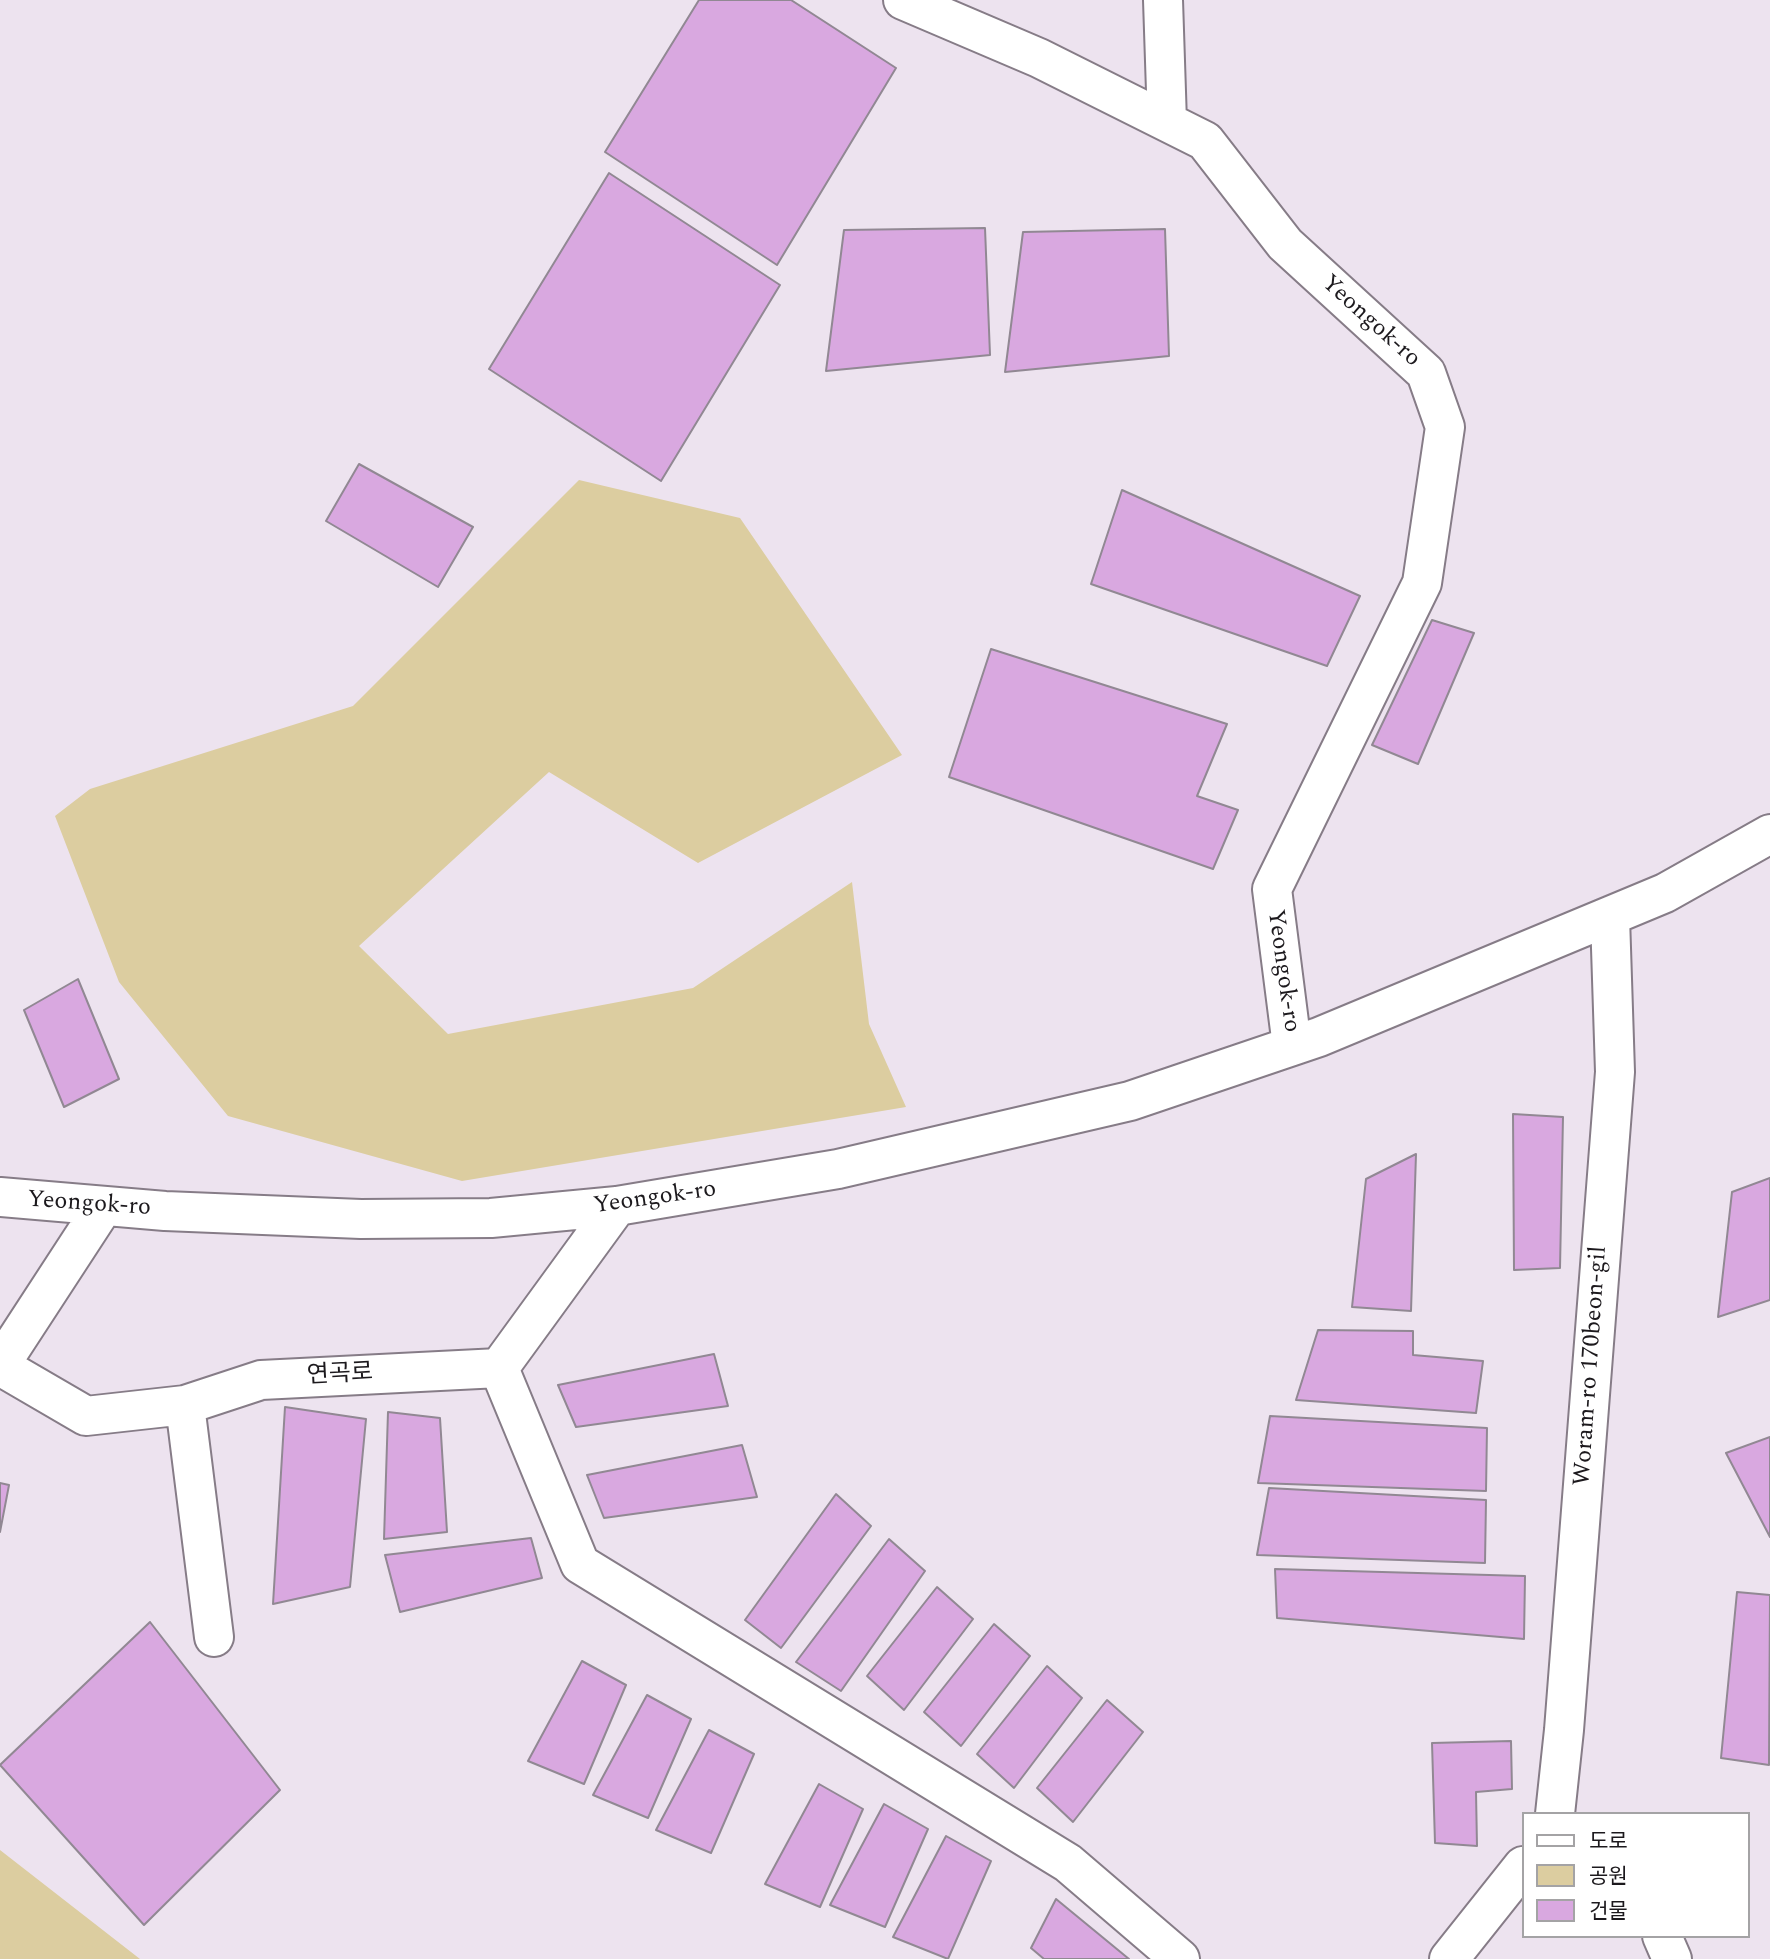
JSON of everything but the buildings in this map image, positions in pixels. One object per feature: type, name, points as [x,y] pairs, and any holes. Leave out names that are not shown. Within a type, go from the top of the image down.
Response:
[{"type":"street","name":"Yeongok-ro","points":[[903,0],[1039,58],[1205,141],[1284,244],[1426,373],[1445,427],[1422,583],[1272,889],[1292,1046]]},
{"type":"street","points":[[1163,0],[1167,122]]},
{"type":"street","name":"Yeongok-ro","points":[[0,1197],[103,1207],[374,1219],[491,1218],[617,1206],[838,1170],[1130,1101],[1292,1046],[1665,893],[1770,834]]},
{"type":"street","name":"Woram-ro 170beon-gil","points":[[1555,1812],[1564,1730],[1615,1072],[1610,917]]},
{"type":"street","points":[[617,1206],[499,1368],[580,1564],[1068,1863],[1180,1959]]},
{"type":"street","points":[[0,1366],[103,1207]]},
{"type":"street","name":"연곡로","points":[[0,1366],[86,1416],[185,1405],[261,1380],[499,1368]]},
{"type":"street","points":[[185,1405],[214,1637]]},
{"type":"street","points":[[1449,1959],[1522,1867]]},
{"type":"street","points":[[1663,1938],[1672,1959]]},
{"type":"green space","points":[[579,480],[740,518],[902,755],[698,863],[549,772],[359,946],[448,1034],[693,988],[852,882],[869,1024],[906,1107],[462,1181],[228,1116],[119,982],[55,816],[90,789],[353,706]]},
{"type":"green space","points":[[0,1850],[140,1959],[0,1959]]}]
